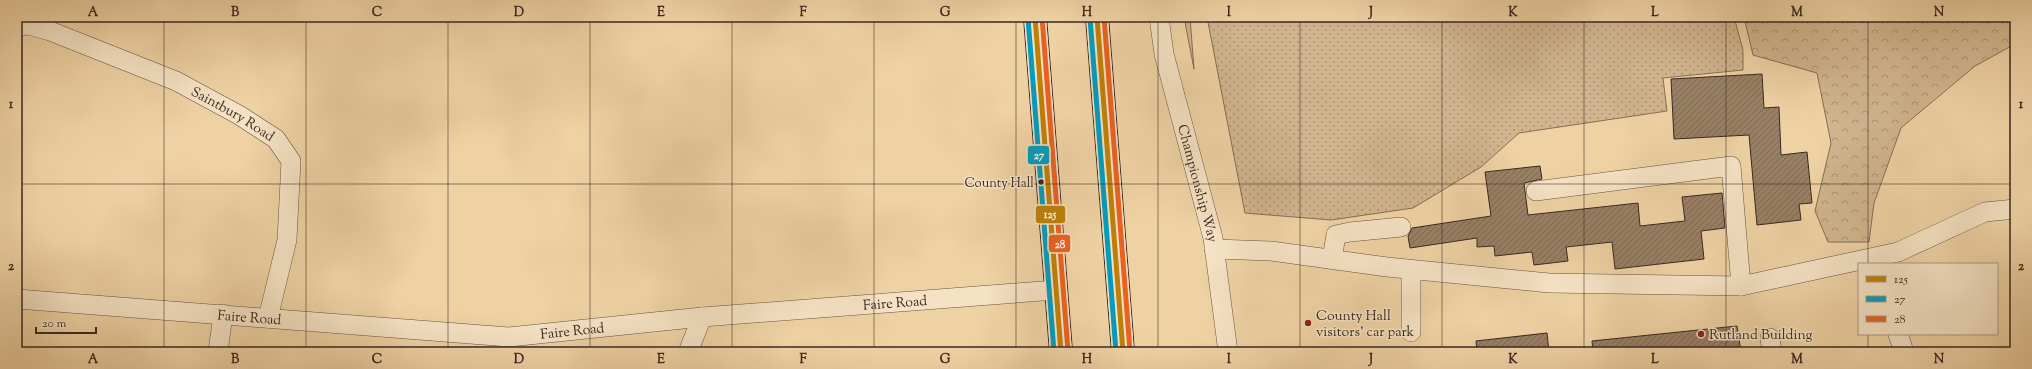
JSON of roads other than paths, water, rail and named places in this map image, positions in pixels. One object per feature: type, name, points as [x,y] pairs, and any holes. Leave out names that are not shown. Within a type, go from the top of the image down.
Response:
[{"type":"highway","points":[[1035,17],[1061,352]]},
{"type":"highway","points":[[1097,17],[1123,352]]},
{"type":"street","name":"Championship Way","points":[[1159,17],[1164,54],[1214,249],[1228,352]]},
{"type":"street","name":"Saintbury Road","points":[[17,26],[29,25],[50,31],[176,81],[239,115],[276,139],[291,161],[287,240],[268,318]]},
{"type":"street","points":[[1536,190],[1731,166],[1741,286]]},
{"type":"street","points":[[1860,263],[1898,252],[1985,212],[2015,209]]},
{"type":"street","points":[[1332,260],[1336,235],[1350,232],[1401,227]]},
{"type":"street","points":[[1214,249],[1271,251],[1411,270],[1549,283],[1741,286],[1858,263]]},
{"type":"street","points":[[1411,270],[1411,332]]},
{"type":"street","name":"Faire Road","points":[[17,299],[509,337],[702,317],[1056,290]]},
{"type":"street","points":[[218,352],[223,314]]},
{"type":"street","points":[[688,352],[702,317]]},
{"type":"street","points":[[1898,335],[1904,352]]},
{"type":"place","name":"County Hall","points":[[1041,182]]},
{"type":"place","name":"County Hall visitors' car park","points":[[1308,323]]},
{"type":"place","name":"Rutland Building","points":[[1701,334]]}]
